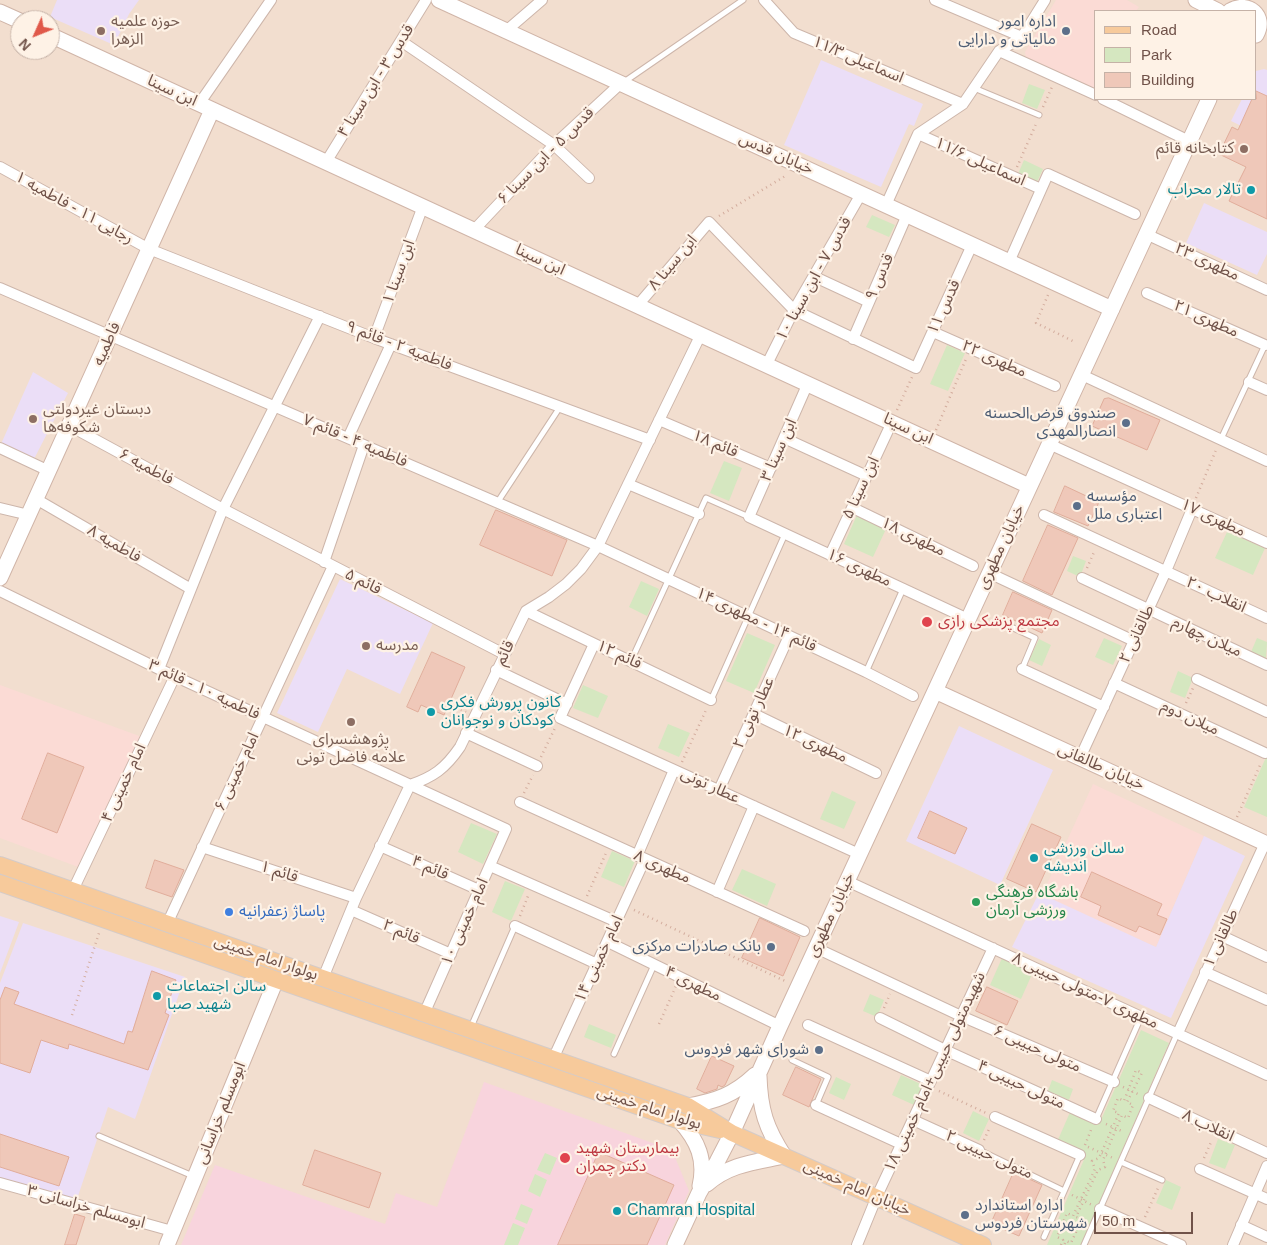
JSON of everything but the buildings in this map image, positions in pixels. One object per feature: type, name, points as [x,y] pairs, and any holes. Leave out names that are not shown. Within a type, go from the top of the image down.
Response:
[{"type":"main road","name":"بولوار امام خمینی","points":[[0,865],[553,1059],[680,1121],[732,1133]]},
{"type":"main road","name":"بولوار امام خمینی","points":[[0,883],[276,980],[612,1088],[688,1106],[732,1133]]},
{"type":"main road","name":"خیابان امام خمینی","points":[[732,1133],[877,1196],[983,1245]]},
{"type":"street","points":[[206,107],[271,0]]},
{"type":"street","name":"قدس ۳ - ابن سینا ۴","points":[[326,162],[426,0]]},
{"type":"street","name":"خیابان قدس","points":[[439,0],[1112,309]]},
{"type":"street","points":[[506,31],[542,0]]},
{"type":"street","name":"اسماعیلی ۱۱/۳","points":[[764,0],[794,33],[963,104]]},
{"type":"street","points":[[935,0],[1022,37]]},
{"type":"street","points":[[886,205],[918,134],[963,104],[999,50],[1022,37],[1045,0]]},
{"type":"street","points":[[1196,0],[1216,10]]},
{"type":"street","points":[[1232,10],[1240,5],[1253,4]]},
{"type":"street","points":[[1257,33],[1264,22]]},
{"type":"street","name":"ابن سینا","points":[[60,40],[1029,486]]},
{"type":"street","points":[[401,41],[554,146],[589,178]]},
{"type":"street","points":[[999,50],[1094,95]]},
{"type":"street","name":"قدس ۵ - ابن سینا ۶","points":[[474,230],[554,146],[620,84]]},
{"type":"street","points":[[1105,100],[1189,141]]},
{"type":"street","name":"خیابان مطهری","points":[[699,1193],[732,1133],[758,1072],[1209,100]]},
{"type":"street","name":"فاطمیه","points":[[0,578],[149,249],[206,107]]},
{"type":"street","name":"اسماعیلی ۱۱/۶","points":[[918,134],[1041,189]]},
{"type":"street","name":"رجایی ۱۱ - فاطمیه ۱","points":[[0,167],[149,249]]},
{"type":"street","points":[[1009,262],[1048,174],[1135,214]]},
{"type":"street","name":"قدس ۷ - ابن سینا ۱۰","points":[[767,364],[794,310],[861,194]]},
{"type":"street","name":"ابن سینا ۱","points":[[374,338],[423,206]]},
{"type":"street","name":"قدس ۹","points":[[853,340],[907,215]]},
{"type":"street","points":[[709,222],[794,310],[853,340],[916,368]]},
{"type":"street","name":"ابن سینا ۸","points":[[638,305],[709,222]]},
{"type":"street","name":"مطهری ۲۳","points":[[1146,234],[1267,290]]},
{"type":"street","name":"قدس ۱۱","points":[[916,368],[972,245]]},
{"type":"street","name":"فاطمیه ۲ - قائم ۹","points":[[149,249],[374,338],[650,440]]},
{"type":"street","points":[[814,277],[869,302]]},
{"type":"street","name":"فاطمیه ۴ - قائم ۷","points":[[0,288],[598,546]]},
{"type":"street","name":"مطهری ۲۱","points":[[1147,293],[1265,346]]},
{"type":"street","points":[[159,669],[223,509],[320,316]]},
{"type":"street","name":"مطهری ۲۲","points":[[933,332],[1055,386]]},
{"type":"street","points":[[526,611],[550,597],[566,584],[581,569],[598,546],[701,334]]},
{"type":"street","points":[[348,438],[391,344]]},
{"type":"street","points":[[1082,374],[1267,461]]},
{"type":"street","points":[[1249,382],[1267,390]]},
{"type":"street","name":"ابن سینا ۳","points":[[749,517],[808,383]]},
{"type":"street","name":"قائم ۱۸","points":[[659,420],[771,468]]},
{"type":"street","name":"ابن سینا ۵","points":[[830,554],[892,422]]},
{"type":"street","name":"فاطمیه ۶","points":[[70,426],[223,509]]},
{"type":"street","points":[[784,438],[867,476]]},
{"type":"street","name":"مطهری ۱۷","points":[[1049,444],[1267,543]]},
{"type":"street","name":"امام خمینی ۶","points":[[167,924],[263,717],[329,564],[364,445]]},
{"type":"street","points":[[0,448],[49,471]]},
{"type":"street","points":[[628,484],[699,514]]},
{"type":"street","name":"فاطمیه ۸","points":[[36,499],[191,589]]},
{"type":"street","points":[[0,508],[29,515]]},
{"type":"street","name":"مطهری ۱۸","points":[[853,508],[973,566]]},
{"type":"street","name":"قائم ۵","points":[[223,509],[504,654]]},
{"type":"street","name":"طالقانی ۲","points":[[1080,758],[1166,571],[1192,509]]},
{"type":"street","name":"انقلاب ۲۰","points":[[1044,514],[1267,618]]},
{"type":"street","name":"مطهری ۱۶","points":[[749,517],[968,619]]},
{"type":"street","name":"قائم ۱۴ - مطهری ۱۴","points":[[598,546],[913,696]]},
{"type":"street","points":[[989,573],[1134,641]]},
{"type":"street","name":"میلان چهارم","points":[[1082,578],[1267,665]]},
{"type":"street","name":"فاطمیه ۱۰ - قائم ۳","points":[[0,592],[159,669],[506,829]]},
{"type":"street","name":"قائم ۱۲","points":[[526,611],[711,700]]},
{"type":"street","name":"قائم","points":[[410,785],[425,780],[439,772],[451,760],[526,611]]},
{"type":"street","name":"عطار تونی ۲","points":[[719,790],[789,636]]},
{"type":"street","points":[[496,670],[567,704],[594,644]]},
{"type":"street","points":[[1022,669],[1104,707]]},
{"type":"street","name":"امام خمینی ۴","points":[[73,890],[175,676]]},
{"type":"street","points":[[1197,679],[1267,712]]},
{"type":"street","name":"میلان دوم","points":[[1114,683],[1266,753]]},
{"type":"street","name":"خیابان طالقانی","points":[[935,691],[1266,843]]},
{"type":"street","name":"عطار تونی","points":[[567,704],[560,718],[860,854]]},
{"type":"street","name":"مطهری ۱۲","points":[[754,714],[876,773]]},
{"type":"street","points":[[466,733],[537,766]]},
{"type":"street","name":"امام خمینی ۱۴","points":[[553,1059],[624,906],[676,770]]},
{"type":"street","points":[[323,978],[356,898],[410,785]]},
{"type":"street","name":"مطهری ۸","points":[[520,802],[804,931]]},
{"type":"street","points":[[716,892],[754,806]]},
{"type":"street","name":"امام خمینی ۱۰","points":[[424,1014],[506,829]]},
{"type":"street","name":"طالقانی ۱","points":[[1178,1034],[1266,843]]},
{"type":"street","name":"قائم ۴","points":[[380,846],[479,890]]},
{"type":"street","name":"قائم ۱","points":[[202,847],[356,898]]},
{"type":"street","points":[[490,866],[617,922]]},
{"type":"street","name":"مطهری ۷-متولی حبیبی ۸","points":[[847,881],[1267,1076]]},
{"type":"street","name":"قائم ۲","points":[[351,910],[451,954]]},
{"type":"street","points":[[515,926],[597,964]]},
{"type":"street","points":[[1222,936],[1267,957]]},
{"type":"street","name":"مطهری ۴","points":[[608,942],[780,1026]]},
{"type":"street","name":"متولی حبیبی ۶","points":[[816,948],[961,1016],[1114,1082]]},
{"type":"street","name":"شهیدمتولی حبیبی+امام خمینی ۱۸","points":[[857,1245],[877,1196],[993,948]]},
{"type":"street","points":[[1205,972],[1267,1000]]},
{"type":"street","name":"ابومسلم خراسانی","points":[[170,1238],[276,980]]},
{"type":"street","name":"متولی حبیبی ۴","points":[[880,1018],[1096,1119]]},
{"type":"street","points":[[808,1024],[930,1083]]},
{"type":"street","points":[[688,1106],[714,1101],[730,1094],[758,1072]]},
{"type":"street","points":[[699,1193],[714,1178],[733,1167],[784,1156],[766,1123],[759,1096],[758,1072]]},
{"type":"street","name":"انقلاب ۸","points":[[1148,1098],[1267,1153]]},
{"type":"street","points":[[816,1105],[901,1144]]},
{"type":"street","points":[[995,1117],[1080,1156]]},
{"type":"street","name":"متولی حبیبی ۲","points":[[913,1120],[979,1150]]},
{"type":"street","points":[[675,1245],[699,1193],[703,1176],[701,1158],[696,1141],[680,1121]]},
{"type":"street","points":[[1233,1245],[1267,1166]]},
{"type":"street","points":[[1200,1169],[1267,1198]]},
{"type":"street","name":"ابومسلم خراسانی ۳","points":[[0,1183],[170,1238]]},
{"type":"street","points":[[1100,1210],[1181,1245]]},
{"type":"street","points":[[1241,1225],[1267,1237]]},
{"type":"lane","points":[[620,84],[743,0]]},
{"type":"lane","points":[[974,88],[1039,115]]},
{"type":"lane","points":[[1221,439],[1265,346]]},
{"type":"lane","points":[[497,503],[560,407]]},
{"type":"lane","points":[[632,661],[706,498],[749,517]]},
{"type":"lane","points":[[711,700],[786,534]]},
{"type":"lane","points":[[866,672],[903,588]]},
{"type":"lane","points":[[996,620],[1035,638],[1022,669]]},
{"type":"lane","points":[[470,1030],[515,926]]},
{"type":"lane","points":[[614,1054],[654,965]]},
{"type":"lane","points":[[1096,1119],[1114,1082],[1141,1017]]},
{"type":"lane","points":[[1084,1245],[1178,1034]]},
{"type":"lane","points":[[792,1060],[828,1077],[816,1105]]},
{"type":"lane","points":[[99,1136],[195,1176]]},
{"type":"lane","name":"متولی حبیبی ۲","points":[[979,1150],[1064,1191]]},
{"type":"lane","points":[[1044,1237],[1080,1156]]},
{"type":"lane","points":[[1121,1162],[1162,1180]]},
{"type":"path","points":[[1012,177],[1056,76]]},
{"type":"path","points":[[709,222],[802,166]]},
{"type":"path","points":[[1053,282],[1036,323],[1075,342]]},
{"type":"path","points":[[932,440],[971,348]]},
{"type":"path","points":[[892,422],[916,368]]},
{"type":"path","points":[[1192,509],[1221,439]]},
{"type":"path","points":[[1082,578],[1099,540]]},
{"type":"path","points":[[1181,714],[1197,679]]},
{"type":"path","points":[[676,770],[711,700]]},
{"type":"path","points":[[452,705],[474,716]]},
{"type":"path","points":[[1232,827],[1266,753]]},
{"type":"path","points":[[583,906],[610,843]]},
{"type":"path","points":[[515,926],[533,885]]},
{"type":"path","points":[[624,906],[798,987]]},
{"type":"path","points":[[72,1015],[103,920]]},
{"type":"path","points":[[659,1024],[680,978]]},
{"type":"path","points":[[880,1018],[895,984]]},
{"type":"path","points":[[1062,1245],[1063,1240],[1057,1237],[1067,1213],[1073,1216],[1082,1200],[1098,1170],[1105,1167],[1103,1160],[1115,1127],[1118,1113],[1112,1111],[1118,1098],[1124,1101],[1136,1070],[1142,1073],[1127,1102],[1133,1105],[1128,1118],[1122,1115],[1115,1127],[1101,1153],[1099,1158],[1092,1161],[1095,1168],[1082,1200],[1076,1217],[1082,1220],[1071,1244],[1066,1241],[1062,1245]]},
{"type":"path","points":[[1114,1082],[1148,1098]]},
{"type":"path","points":[[930,1083],[995,1117],[979,1150]]},
{"type":"path","points":[[1080,1156],[1096,1119],[1133,1135]]},
{"type":"path","points":[[1200,1169],[1216,1130]]},
{"type":"path","points":[[1085,1145],[1121,1162]]},
{"type":"path","points":[[1141,1227],[1162,1180]]},
{"type":"path","points":[[1064,1191],[1100,1210]]},
{"type":"shaded area","points":[[0,0],[1267,0],[1267,1245],[0,1245]]},
{"type":"shaded area","name":"حوزه علمیه الزهرا","points":[[57,0],[139,0],[129,14],[114,45],[60,21],[60,10],[53,10]]},
{"type":"shaded area","name":"اداره امور مالیاتی و دارایی","points":[[1056,0],[1127,0],[1139,7],[1137,10],[1094,10],[1094,88],[1026,57],[1025,52]]},
{"type":"shaded area","points":[[821,60],[923,104],[914,126],[909,124],[881,187],[784,145]]},
{"type":"shaded area","points":[[1267,70],[1267,138],[1231,121],[1242,100],[1257,100],[1257,71]]},
{"type":"shaded area","points":[[1204,203],[1267,232],[1267,254],[1257,275],[1186,243]]},
{"type":"shaded area","name":"دبستان غیردولتی شکوفه‌ها","points":[[33,372],[68,393],[34,459],[1,444]]},
{"type":"shaded area","name":"مدرسه","points":[[340,579],[433,623],[400,694],[347,669],[318,732],[277,713]]},
{"type":"shaded area","points":[[0,685],[142,737],[81,868],[0,838]]},
{"type":"shaded area","points":[[959,726],[1053,770],[1000,885],[906,841]]},
{"type":"shaded area","points":[[1093,784],[1204,836],[1156,947],[1042,895]]},
{"type":"shaded area","points":[[1204,836],[1245,856],[1171,1018],[1012,947],[1039,893],[1156,947]]},
{"type":"shaded area","points":[[0,916],[19,922],[0,973]]},
{"type":"shaded area","points":[[23,923],[185,977],[135,1119],[108,1107],[77,1199],[0,1179],[0,983]]},
{"type":"shaded area","name":"بیمارستان شهید دکتر چمران","points":[[484,1082],[672,1150],[689,1191],[665,1245],[181,1245],[215,1165],[385,1224],[396,1193],[437,1207]]},
{"type":"green space","points":[[1029,84],[1045,90],[1037,109],[1022,103]]},
{"type":"green space","points":[[1024,160],[1043,169],[1037,182],[1018,174]]},
{"type":"green space","points":[[872,215],[895,225],[889,237],[866,227]]},
{"type":"green space","points":[[947,345],[965,353],[948,391],[930,384]]},
{"type":"green space","points":[[724,461],[742,468],[729,501],[710,493]]},
{"type":"green space","points":[[857,515],[886,529],[873,557],[844,544]]},
{"type":"green space","points":[[1227,532],[1265,548],[1253,575],[1215,558]]},
{"type":"green space","points":[[1073,556],[1086,561],[1080,577],[1067,571]]},
{"type":"green space","points":[[641,581],[659,589],[647,616],[629,607]]},
{"type":"green space","points":[[747,633],[775,645],[754,693],[726,681]]},
{"type":"green space","points":[[1104,638],[1122,646],[1113,665],[1095,657]]},
{"type":"green space","points":[[1257,638],[1267,642],[1266,658],[1251,652]]},
{"type":"green space","points":[[1039,639],[1051,645],[1042,666],[1029,660]]},
{"type":"green space","points":[[1178,671],[1193,678],[1185,698],[1170,692]]},
{"type":"green space","points":[[583,685],[608,696],[598,718],[573,708]]},
{"type":"green space","points":[[668,724],[690,733],[679,757],[658,748]]},
{"type":"green space","points":[[1267,755],[1267,817],[1244,807]]},
{"type":"green space","points":[[832,791],[856,802],[844,829],[820,819]]},
{"type":"green space","points":[[471,823],[497,834],[483,864],[458,852]]},
{"type":"green space","points":[[612,851],[635,861],[624,887],[601,877]]},
{"type":"green space","points":[[742,869],[776,884],[767,906],[732,890]]},
{"type":"green space","points":[[505,881],[525,889],[511,921],[492,912]]},
{"type":"green space","points":[[1002,958],[1033,972],[1021,999],[990,985]]},
{"type":"green space","points":[[870,994],[884,1000],[877,1017],[863,1011]]},
{"type":"green space","points":[[589,1024],[616,1035],[611,1048],[584,1037]]},
{"type":"green space","points":[[1141,1030],[1169,1043],[1081,1245],[1047,1245],[1086,1155],[1057,1142],[1071,1110],[1100,1122]]},
{"type":"green space","points":[[901,1075],[923,1085],[914,1105],[892,1095]]},
{"type":"green space","points":[[836,1077],[851,1084],[844,1100],[829,1093]]},
{"type":"green space","points":[[1052,1080],[1073,1089],[1069,1100],[1048,1091]]},
{"type":"green space","points":[[973,1111],[989,1119],[979,1141],[963,1133]]},
{"type":"green space","points":[[1218,1139],[1235,1145],[1225,1169],[1209,1163]]},
{"type":"green space","points":[[545,1153],[557,1158],[550,1175],[537,1170]]},
{"type":"green space","points":[[535,1174],[547,1180],[540,1197],[528,1191]]},
{"type":"green space","points":[[1166,1180],[1181,1187],[1172,1210],[1156,1203]]},
{"type":"green space","points":[[521,1204],[533,1209],[527,1224],[515,1219]]},
{"type":"green space","points":[[513,1223],[525,1228],[518,1245],[504,1245]]},
{"type":"place","name":"حوزه علمیه الزهرا","points":[[101,31]]},
{"type":"place","name":"اداره امور مالیاتی و دارایی","points":[[1066,31]]},
{"type":"place","name":"کتابخانه قائم","points":[[1244,149]]},
{"type":"place","name":"تالار محراب","points":[[1251,190]]},
{"type":"place","name":"دبستان غیردولتی شکوفه‌ها","points":[[33,419]]},
{"type":"place","name":"صندوق قرض‌الحسنه انصارالمهدی","points":[[1126,423]]},
{"type":"place","name":"مؤسسه اعتباری ملل","points":[[1077,506]]},
{"type":"place","name":"مجتمع پزشکی رازی","points":[[927,622]]},
{"type":"place","name":"مدرسه","points":[[366,646]]},
{"type":"place","name":"کانون پرورش فکری کودکان و نوجوانان","points":[[431,712]]},
{"type":"place","name":"پژوهشسرای علامه فاضل تونی","points":[[351,722]]},
{"type":"place","name":"سالن ورزشی اندیشه","points":[[1034,858]]},
{"type":"place","name":"باشگاه فرهنگی ورزشی آرمان","points":[[976,902]]},
{"type":"place","name":"پاساژ زعفرانیه","points":[[229,912]]},
{"type":"place","name":"بانک صادرات مرکزی","points":[[771,947]]},
{"type":"place","name":"سالن اجتماعات شهید صبا","points":[[157,996]]},
{"type":"place","name":"شورای شهر فردوس","points":[[819,1050]]},
{"type":"place","name":"بیمارستان شهید دکتر چمران","points":[[565,1158]]},
{"type":"place","name":"Chamran Hospital","points":[[617,1211]]},
{"type":"place","name":"اداره استاندارد شهرستان فردوس","points":[[965,1215]]}]
